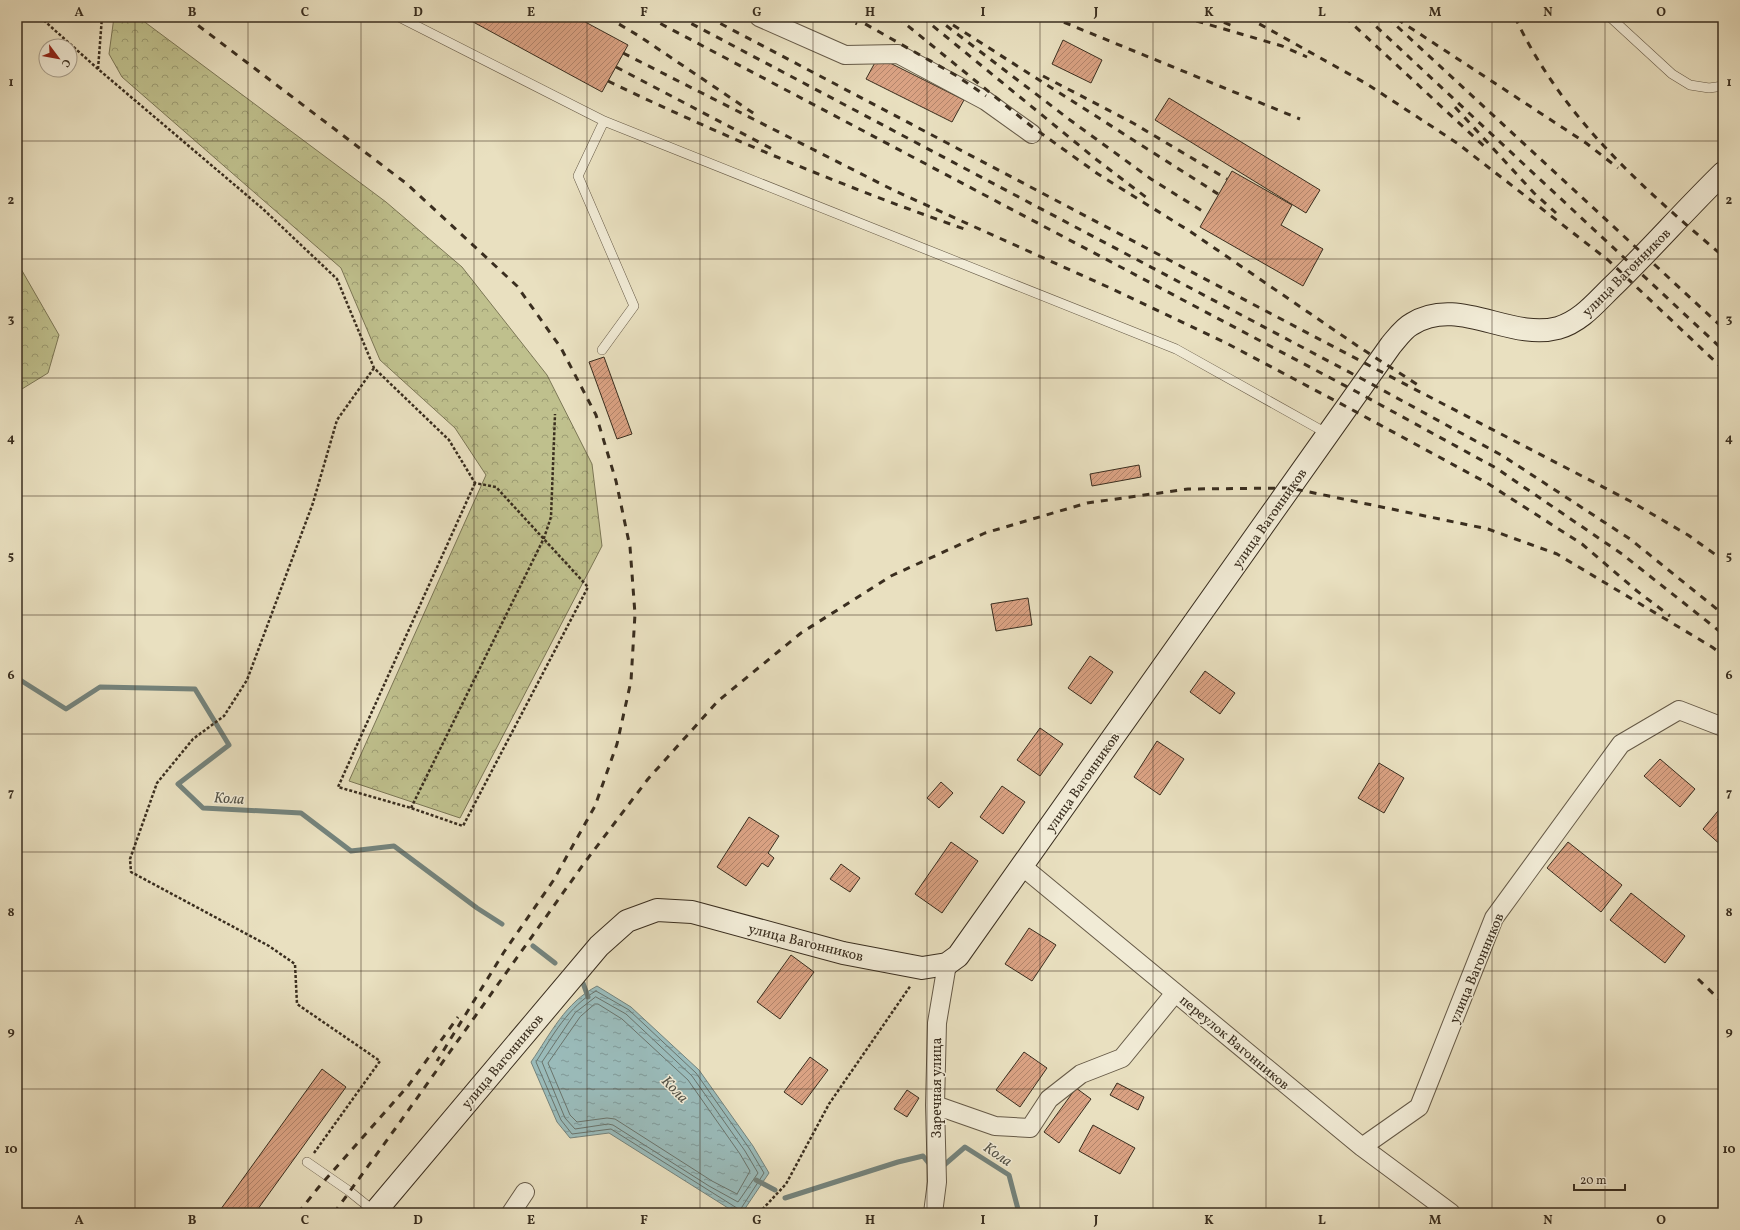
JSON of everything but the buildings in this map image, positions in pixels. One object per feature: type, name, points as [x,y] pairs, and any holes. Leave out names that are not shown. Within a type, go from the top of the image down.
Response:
[{"type":"street","points":[[759,17],[845,55],[898,54],[986,100],[1032,134]]},
{"type":"street","name":"улица Вагонников","points":[[374,1212],[599,946],[628,921],[656,910],[692,912],[843,953],[922,968],[947,964],[958,956],[1023,867],[1391,345],[1412,324],[1432,315],[1455,315],[1533,330],[1557,328],[1579,319],[1644,256],[1723,173]]},
{"type":"street","name":"улица Вагонников","points":[[1362,1147],[1419,1107],[1494,918],[1621,744],[1679,710],[1723,727]]},
{"type":"street","name":"переулок Вагонников","points":[[1023,867],[1362,1147],[1451,1213]]},
{"type":"street","name":"Заречная улица","points":[[933,1213],[937,1182],[935,1105],[937,1023],[947,964]]},
{"type":"street","points":[[935,1105],[995,1126],[1030,1128],[1049,1099],[1081,1074],[1122,1058],[1175,993]]},
{"type":"street","points":[[511,1213],[525,1192]]},
{"type":"lane","points":[[399,17],[604,120],[1176,349],[1328,434]]},
{"type":"lane","points":[[1610,17],[1672,74],[1690,86],[1709,88],[1723,86]]},
{"type":"lane","points":[[602,350],[634,306],[578,176],[604,120]]},
{"type":"lane","points":[[307,1162],[349,1191],[374,1212]]},
{"type":"path","points":[[40,17],[98,70],[263,209],[337,279],[374,368],[449,440],[475,484]]},
{"type":"path","points":[[98,70],[102,17]]},
{"type":"path","points":[[307,1162],[380,1062],[297,1004],[295,964],[269,946],[131,872],[130,859],[157,782],[193,739],[224,716],[247,680],[313,503],[337,420],[374,368]]},
{"type":"path","points":[[411,808],[544,538],[551,517],[555,414]]},
{"type":"path","points":[[475,484],[496,487],[588,587],[463,826],[411,808],[338,787],[475,484]]},
{"type":"path","points":[[759,1213],[786,1184],[829,1104],[922,968]]},
{"type":"green space","points":[[114,17],[138,17],[386,202],[462,267],[547,375],[592,464],[602,546],[460,818],[349,781],[486,475],[455,428],[380,360],[341,268],[122,77],[109,54]]},
{"type":"green space","points":[[17,262],[59,335],[48,373],[17,392]]},
{"type":"water","points":[[597,986],[631,1007],[699,1070],[753,1146],[769,1173],[742,1213],[736,1213],[609,1133],[570,1138],[557,1122],[531,1062],[567,1010],[586,993]]},
{"type":"waterway","name":"Кола","points":[[17,639],[17,644]]},
{"type":"waterway","name":"Кола","points":[[17,678],[66,709],[100,687],[195,689],[229,745],[178,784],[203,808],[301,813],[351,851],[394,846],[477,908],[502,924]]},
{"type":"waterway","name":"Кола","points":[[533,946],[555,963]]},
{"type":"waterway","name":"Кола","points":[[583,983],[588,997]]},
{"type":"waterway","name":"Кола","points":[[943,1166],[965,1147],[1009,1175],[1019,1213]]},
{"type":"waterway","name":"Кола","points":[[785,1198],[898,1162],[923,1156],[931,1166]]},
{"type":"waterway","name":"Кола","points":[[756,1180],[775,1190]]},
{"type":"railway","points":[[187,17],[407,184],[517,286],[561,348],[596,415],[616,481],[630,547],[635,614],[631,681],[617,744],[595,806],[553,881],[504,952],[437,1061]]},
{"type":"railway","points":[[607,17],[639,36],[756,115]]},
{"type":"railway","points":[[648,17],[1357,392],[1496,468],[1622,554],[1723,634]]},
{"type":"railway","points":[[679,17],[1366,381],[1503,456],[1630,539],[1723,614]]},
{"type":"railway","points":[[708,17],[1374,368],[1630,501],[1688,535],[1723,560]]},
{"type":"railway","points":[[843,17],[857,24]]},
{"type":"railway","points":[[853,17],[957,76],[986,96]]},
{"type":"railway","points":[[897,17],[1031,126],[1098,174],[1191,232],[1359,347],[1418,385]]},
{"type":"railway","points":[[922,17],[1097,160],[1147,198]]},
{"type":"railway","points":[[935,17],[1070,120],[1151,179],[1207,214]]},
{"type":"railway","points":[[1051,17],[1300,119]]},
{"type":"railway","points":[[1183,17],[1282,46],[1307,57]]},
{"type":"railway","points":[[1211,17],[1235,27]]},
{"type":"railway","points":[[1247,17],[1367,84],[1457,143],[1608,260],[1723,369]]},
{"type":"railway","points":[[1345,17],[1487,149]]},
{"type":"railway","points":[[1366,17],[1723,350]]},
{"type":"railway","points":[[1387,17],[1723,328]]},
{"type":"railway","points":[[1515,17],[1534,53],[1555,86],[1579,118],[1633,176],[1723,256]]},
{"type":"railway","points":[[1397,19],[1586,143],[1618,168]]},
{"type":"railway","points":[[953,25],[1218,194]]},
{"type":"railway","points":[[623,53],[895,191],[1108,287],[1228,344],[1347,407],[1487,483],[1582,544],[1637,591],[1670,616]]},
{"type":"railway","points":[[616,67],[776,151]]},
{"type":"railway","points":[[1043,76],[1133,123],[1227,179]]},
{"type":"railway","points":[[608,81],[652,102],[787,161],[924,215],[970,231]]},
{"type":"railway","points":[[1455,107],[1534,193],[1556,213]]},
{"type":"railway","points":[[334,1213],[585,862],[648,779],[718,701],[801,633],[891,576],[985,533],[1087,503],[1188,489],[1290,488],[1488,529],[1557,554],[1723,655]]},
{"type":"railway","points":[[1698,979],[1723,1003]]},
{"type":"railway","points":[[298,1213],[318,1188],[408,1086],[458,1017]]}]
